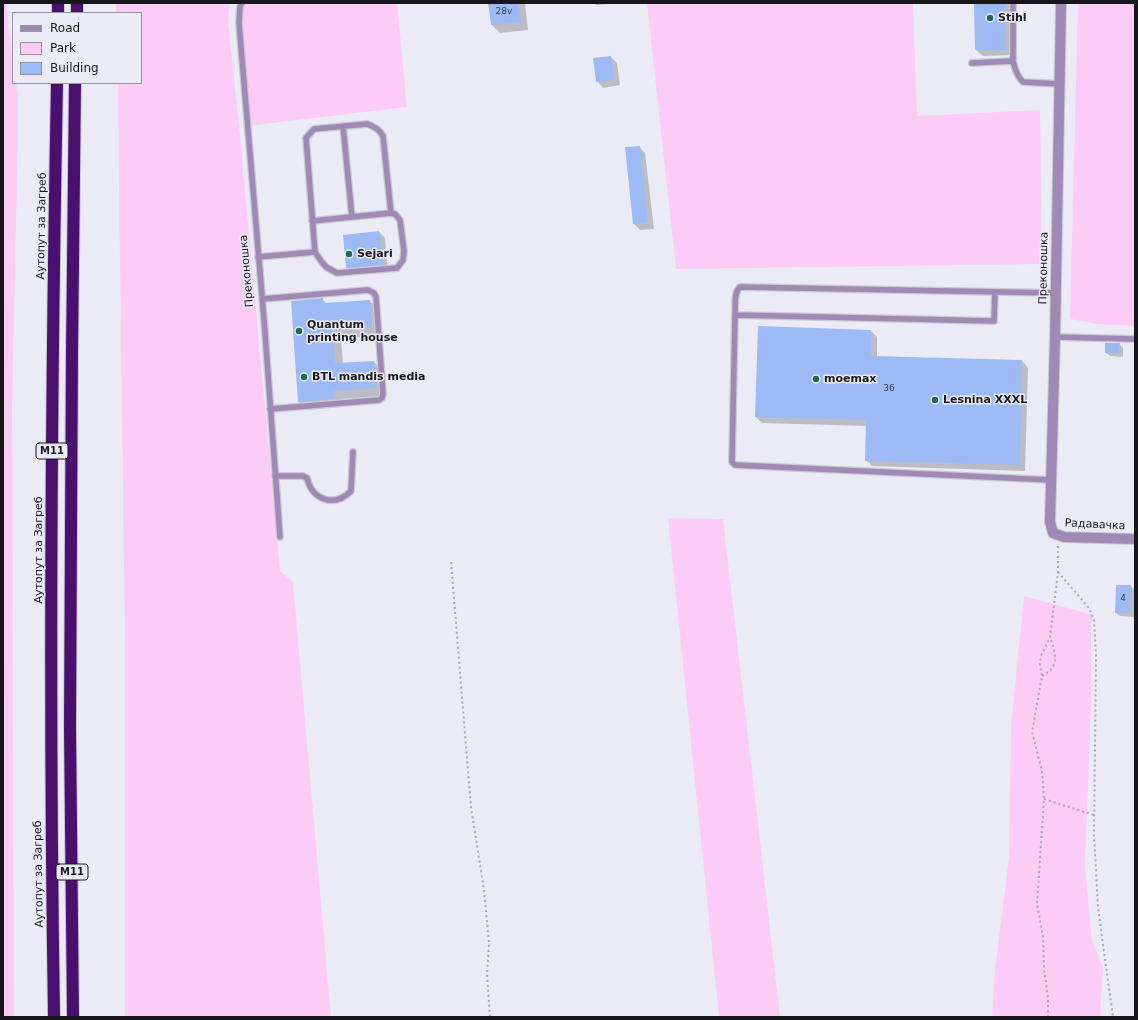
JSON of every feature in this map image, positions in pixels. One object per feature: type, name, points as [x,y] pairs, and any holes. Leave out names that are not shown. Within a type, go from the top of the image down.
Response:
[{"type":"highway","name":"Аутопут за Загреб","points":[[54,1017],[51,820],[51,511],[57,84]]},
{"type":"highway","name":"M11","points":[[73,1017],[70,728],[72,331],[76,84]]},
{"type":"street","name":"Преконошка","points":[[1056,534],[1050,522],[1061,3]]},
{"type":"street","name":"Радавачка","points":[[1056,534],[1064,537],[1135,539]]},
{"type":"lane","name":"Преконошка","points":[[242,3],[240,7],[239,23],[280,537]]},
{"type":"lane","points":[[1013,3],[1013,61],[1014,70],[1018,78],[1023,82],[1060,84]]},
{"type":"lane","points":[[972,63],[1013,61]]},
{"type":"lane","points":[[312,221],[391,213],[395,214],[400,220],[404,251],[403,260],[397,268],[337,273],[326,267],[315,252],[312,221],[306,138],[314,129],[343,126],[367,124],[374,126],[381,131],[383,136],[391,213]]},
{"type":"lane","points":[[343,126],[352,217]]},
{"type":"lane","points":[[258,257],[315,252]]},
{"type":"lane","points":[[1051,480],[735,465],[732,462],[735,315],[737,290],[740,287],[1056,293]]},
{"type":"lane","points":[[262,299],[368,290],[374,293],[376,297],[383,394],[382,398],[378,400],[270,409]]},
{"type":"lane","points":[[735,315],[994,321],[995,292]]},
{"type":"lane","points":[[1055,337],[1135,339]]},
{"type":"lane","points":[[275,476],[303,476],[307,478],[309,486],[316,495],[324,500],[338,500],[345,497],[351,491],[353,452]]},
{"type":"path","points":[[1048,1017],[1043,937],[1037,904],[1044,800],[1042,771],[1032,732],[1042,676],[1040,665],[1041,656],[1050,637],[1058,572],[1056,534]]},
{"type":"path","points":[[451,562],[471,807],[484,890],[489,943],[487,974],[490,1017]]},
{"type":"path","points":[[1058,572],[1089,608],[1094,620],[1096,655],[1094,814],[1098,908],[1113,1017]]},
{"type":"path","points":[[1042,676],[1050,672],[1056,655],[1050,637]]},
{"type":"path","points":[[1044,800],[1094,814]]},
{"type":"green space","points":[[3,3],[8,3],[7,9],[12,54],[12,84],[16,84],[18,93],[12,405],[14,1017],[3,1017]]},
{"type":"green space","points":[[116,3],[230,3],[228,21],[280,571],[293,582],[331,1017],[125,1017],[125,643],[118,84],[142,84],[142,12],[116,12]]},
{"type":"green space","points":[[242,3],[397,3],[407,107],[255,125],[247,128],[239,23]]},
{"type":"green space","points":[[647,3],[913,3],[917,116],[1040,110],[1042,264],[676,269]]},
{"type":"green space","points":[[1078,3],[1135,3],[1135,326],[1098,324],[1070,319]]},
{"type":"green space","points":[[668,518],[723,519],[780,1017],[719,1017]]},
{"type":"green space","points":[[1024,596],[1093,615],[1091,620],[1091,704],[1085,867],[1092,941],[1103,967],[1100,1017],[992,1017],[995,969],[1009,857],[1011,726]]},
{"type":"building","points":[[488,3],[518,3],[521,22],[491,25]]},
{"type":"building","points":[[974,3],[1005,3],[1006,50],[975,50]]},
{"type":"building","points":[[611,56],[614,80],[596,82],[593,58]]},
{"type":"building","points":[[640,146],[648,223],[633,224],[625,147]]},
{"type":"building","points":[[379,231],[383,265],[346,268],[343,235]]},
{"type":"building","points":[[323,298],[323,303],[370,300],[372,328],[333,330],[335,363],[374,361],[376,388],[333,391],[334,399],[298,402],[291,301]]},
{"type":"building","points":[[758,326],[871,330],[871,356],[1022,360],[1020,465],[865,461],[866,420],[755,417]]},
{"type":"building","points":[[1105,343],[1120,343],[1119,353],[1105,353]]},
{"type":"building","points":[[1116,585],[1131,585],[1130,613],[1115,613]]},
{"type":"place","name":"Stihl","points":[[990,18]]},
{"type":"place","name":"Sejari","points":[[349,254]]},
{"type":"place","name":"Quantum printing house","points":[[299,331]]},
{"type":"place","name":"BTL mandis media","points":[[304,377]]},
{"type":"place","name":"moemax","points":[[816,379]]},
{"type":"place","name":"Lesnina XXXL","points":[[935,400]]}]
